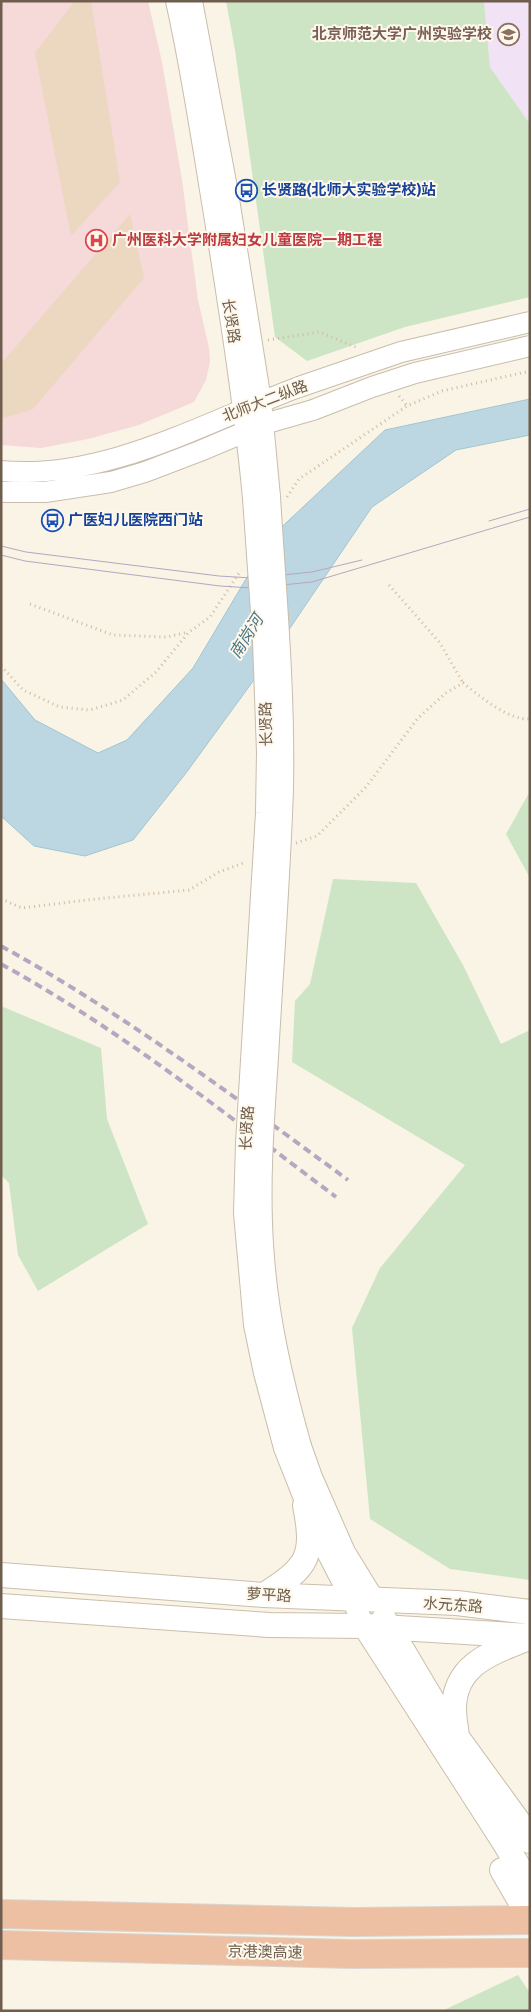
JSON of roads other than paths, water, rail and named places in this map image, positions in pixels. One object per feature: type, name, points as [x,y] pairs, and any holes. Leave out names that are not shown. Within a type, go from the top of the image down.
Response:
[{"type":"highway","points":[[1,1914],[354,1922],[530,1919]]},
{"type":"highway","name":"京港澳高速","points":[[1,1946],[351,1954],[530,1953]]},
{"type":"main road","points":[[264,1596],[289,1578],[303,1564],[309,1550],[310,1539],[305,1505]]},
{"type":"main road","name":"萝平路","points":[[1,1575],[264,1596],[375,1601]]},
{"type":"main road","points":[[375,1601],[424,1687],[458,1740],[518,1821],[530,1841]]},
{"type":"main road","name":"水元东路","points":[[375,1601],[457,1603],[530,1612]]},
{"type":"main road","name":"萝平路","points":[[1,1606],[269,1625],[390,1628]]},
{"type":"main road","points":[[365,1626],[504,1842],[530,1886]]},
{"type":"main road","name":"水元东路","points":[[390,1628],[530,1637]]},
{"type":"main road","points":[[530,1637],[490,1653],[466,1672],[459,1684],[454,1710],[458,1740],[530,1817]]},
{"type":"main road","points":[[412,1701],[465,1803],[530,1919]]},
{"type":"street","name":"长贤路","points":[[176,1],[194,86],[253,405]]},
{"type":"street","name":"长贤路","points":[[192,1],[228,193],[256,428],[261,498],[281,656],[284,739],[262,1150],[262,1217],[266,1274],[293,1447]]},
{"type":"street","name":"北师大二纵路","points":[[1,471],[60,469],[117,459],[299,387],[401,352],[530,322]]},
{"type":"street","name":"北师大二纵路","points":[[1,492],[45,492],[111,482],[154,468],[256,428],[314,410],[372,387],[415,373],[530,346]]},
{"type":"street","points":[[293,1447],[305,1505],[320,1540],[365,1626]]},
{"type":"street","points":[[293,1447],[312,1477],[345,1552],[375,1601]]},
{"type":"water","name":"南岗河","points":[[530,399],[530,435],[456,450],[372,507],[267,662],[186,773],[133,840],[85,856],[34,846],[1,816],[1,679],[35,720],[98,753],[127,740],[193,668],[271,537],[385,430]]},
{"type":"tram line","points":[[489,521],[530,509]]},
{"type":"tram line","points":[[1,555],[25,561],[220,586],[252,588],[312,582],[530,517]]},
{"type":"tram line","points":[[1,546],[26,552],[219,576],[252,578],[312,572],[362,560]]},
{"type":"railway","points":[[1,946],[47,972],[135,1028],[348,1180]]},
{"type":"railway","points":[[1,964],[89,1017],[173,1074],[336,1197]]},
{"type":"place","name":"北京师范大学广州实验学校","points":[[508,34]]},
{"type":"place","name":"长贤路(北师大实验学校)站","points":[[246,190]]},
{"type":"place","name":"广州医科大学附属妇女儿童医院一期工程","points":[[96,240]]},
{"type":"place","name":"广医妇儿医院西门站","points":[[52,520]]}]
